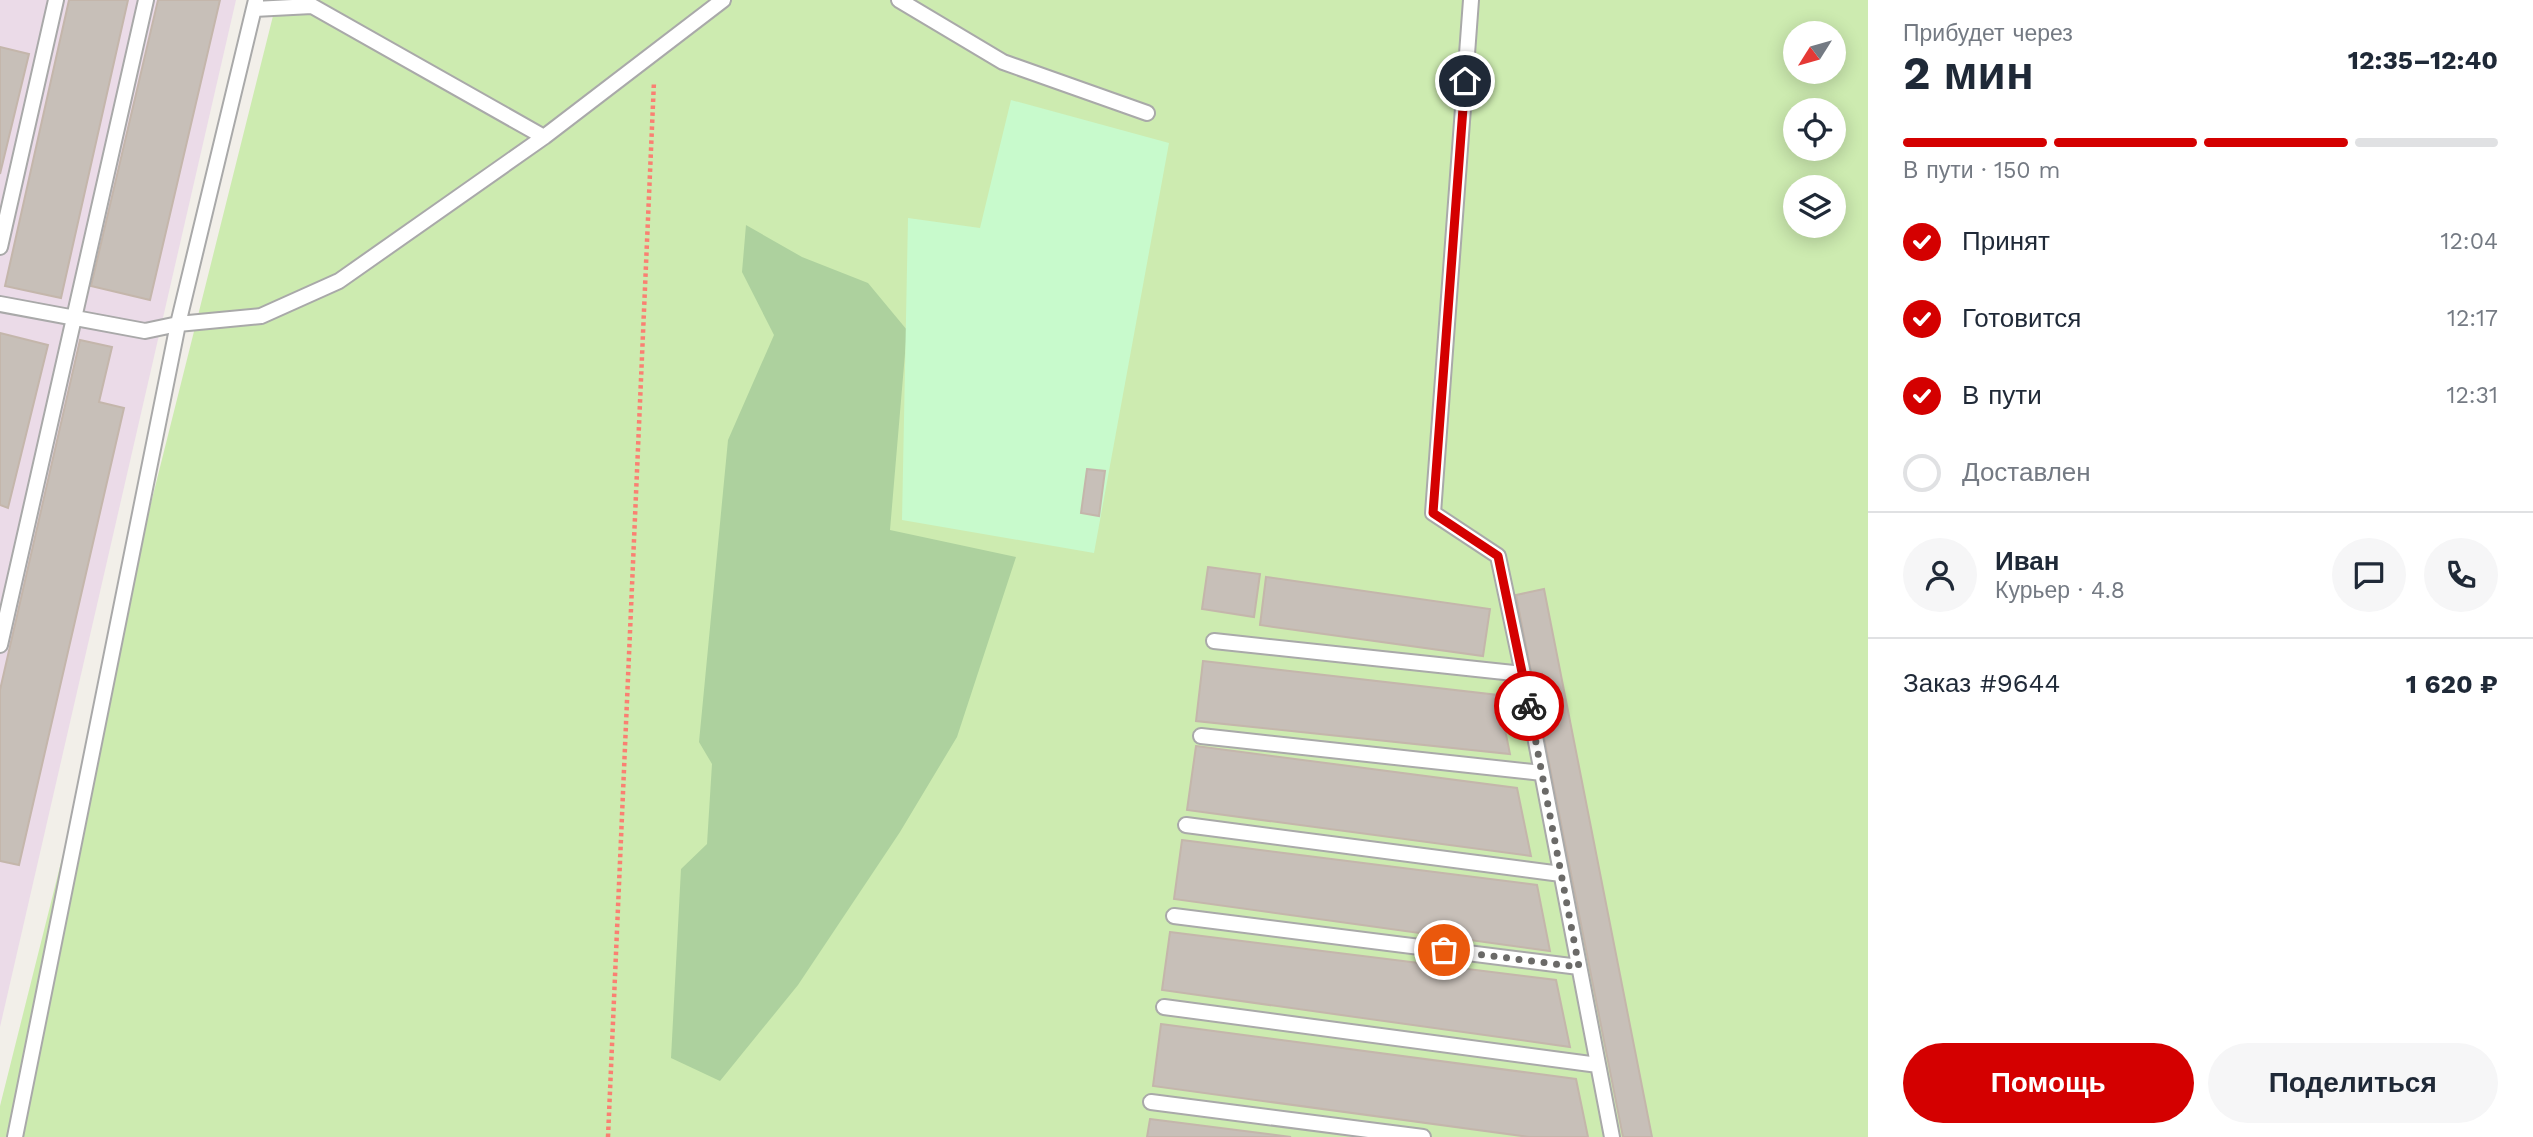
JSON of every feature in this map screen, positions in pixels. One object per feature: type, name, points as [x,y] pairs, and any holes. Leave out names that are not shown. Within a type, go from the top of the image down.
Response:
[{"type":"lane","points":[[0,247],[56,0]]},
{"type":"lane","points":[[0,645],[146,0]]},
{"type":"lane","points":[[0,304],[145,331],[178,324],[261,316],[339,281],[544,137],[723,0]]},
{"type":"lane","points":[[899,0],[1003,62],[1147,113]]},
{"type":"lane","points":[[1471,0],[1433,513],[1498,556],[1612,1137]]},
{"type":"lane","points":[[15,1137],[178,324],[255,4],[312,6],[544,137]]},
{"type":"lane","points":[[1214,641],[1523,674]]},
{"type":"lane","points":[[1201,736],[1542,773]]},
{"type":"lane","points":[[1186,825],[1562,874]]},
{"type":"lane","points":[[1174,916],[1579,967]]},
{"type":"lane","points":[[1164,1007],[1598,1065]]},
{"type":"lane","points":[[1151,1102],[1423,1137]]},
{"type":"path","points":[[608,1137],[655,52]]},
{"type":"shaded area","points":[[0,0],[236,0],[0,1027]]},
{"type":"green space","points":[[277,0],[1868,0],[1868,1137],[0,1137],[0,1106]]},
{"type":"green space","points":[[1011,100],[1169,143],[1094,553],[902,520],[908,218],[980,228]]},
{"type":"green space","points":[[746,225],[802,257],[868,283],[907,330],[890,530],[1016,557],[957,737],[900,832],[798,985],[720,1081],[671,1058],[681,869],[707,844],[712,764],[699,742],[728,440],[774,335],[742,272]]},
{"type":"building","points":[[69,0],[128,0],[61,298],[5,286]]},
{"type":"building","points":[[158,0],[220,0],[150,300],[91,286]]},
{"type":"building","points":[[0,47],[29,54],[0,174]]},
{"type":"building","points":[[0,333],[48,345],[8,508],[0,505]]},
{"type":"building","points":[[80,340],[112,347],[99,402],[124,408],[19,865],[0,861],[0,690]]},
{"type":"building","points":[[1087,469],[1105,471],[1099,516],[1081,513]]},
{"type":"building","points":[[1208,567],[1260,574],[1254,617],[1202,609]]},
{"type":"building","points":[[1266,577],[1490,609],[1483,656],[1260,625]]},
{"type":"building","points":[[1544,589],[1652,1137],[1623,1137],[1516,595]]},
{"type":"building","points":[[1203,661],[1498,695],[1510,754],[1196,721]]},
{"type":"building","points":[[1196,746],[1517,788],[1531,856],[1187,810]]},
{"type":"building","points":[[1182,840],[1537,885],[1550,951],[1174,899]]},
{"type":"building","points":[[1170,932],[1556,980],[1570,1047],[1162,990]]},
{"type":"building","points":[[1161,1024],[1576,1079],[1588,1137],[1529,1137],[1153,1086]]},
{"type":"building","points":[[1150,1119],[1291,1137],[1147,1137]]},
{"type":"way so far","points":[[1444,950],[1579,967],[1529,706]]},
{"type":"route","points":[[1465,81],[1433,513],[1498,556],[1529,706]]}]
